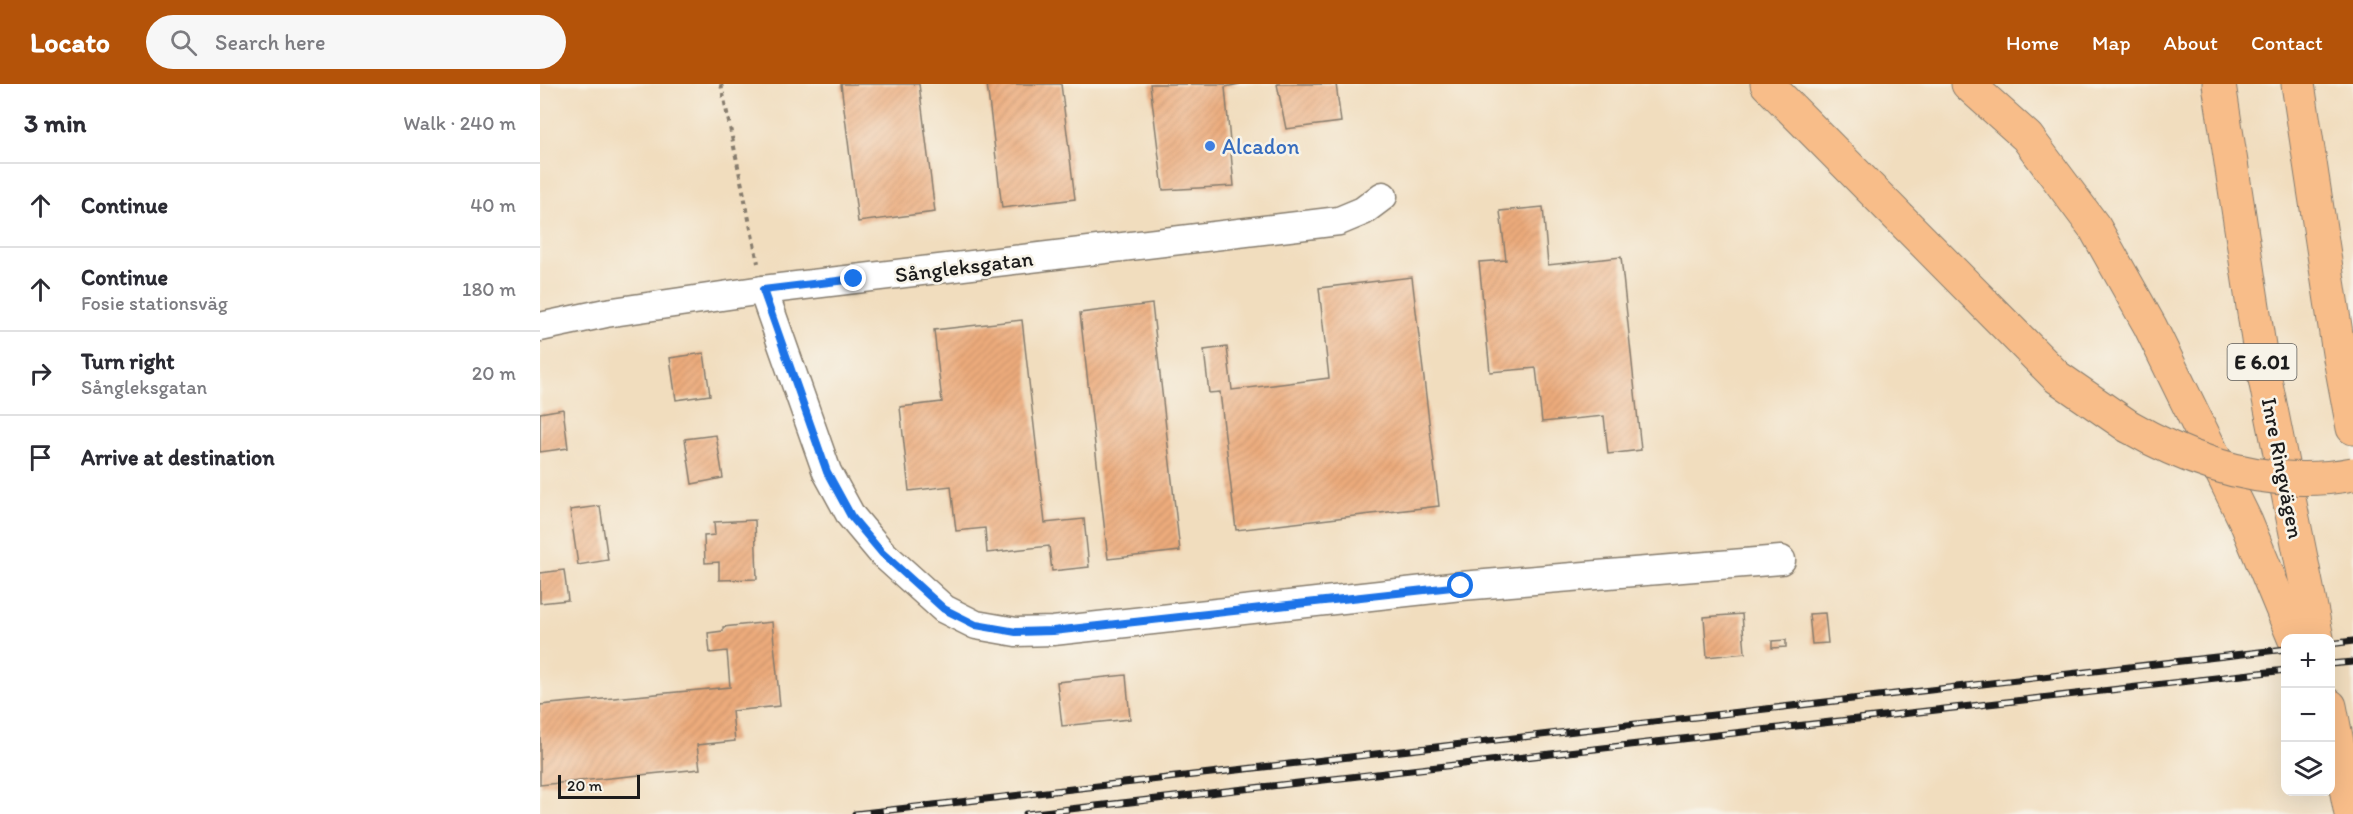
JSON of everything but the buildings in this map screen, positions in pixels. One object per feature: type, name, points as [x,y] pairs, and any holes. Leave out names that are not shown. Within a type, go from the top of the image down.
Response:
[{"type":"highway","points":[[1767,84],[2057,377],[2128,426],[2167,448],[2201,462],[2252,475],[2292,480],[2353,474]]},
{"type":"highway","points":[[1968,84],[2027,137],[2095,228],[2150,326],[2246,522],[2293,634]]},
{"type":"highway","name":"Inre Ringvägen","points":[[2219,84],[2261,359],[2316,634]]},
{"type":"highway","points":[[2298,84],[2338,353],[2353,428]]},
{"type":"highway","points":[[2335,739],[2351,814]]},
{"type":"street","name":"Sångleksgatan","points":[[540,327],[606,313],[763,290],[1339,221],[1364,211],[1383,196]]},
{"type":"street","points":[[763,290],[827,472],[851,516],[882,553],[944,609],[976,625],[1016,632],[1053,631],[1461,586],[1781,560]]},
{"type":"path","points":[[721,84],[763,290]]},
{"type":"railway","points":[[2335,643],[2353,641]]},
{"type":"railway","points":[[855,814],[2281,650]]},
{"type":"railway","points":[[2335,664],[2353,662]]},
{"type":"railway","points":[[1026,814],[2281,671]]},
{"type":"place","name":"Alcadon","points":[[1210,146]]},
{"type":"route","points":[[854,279],[763,290],[827,472],[851,516],[882,553],[944,609],[976,625],[1016,632],[1053,631],[1461,586]]}]
